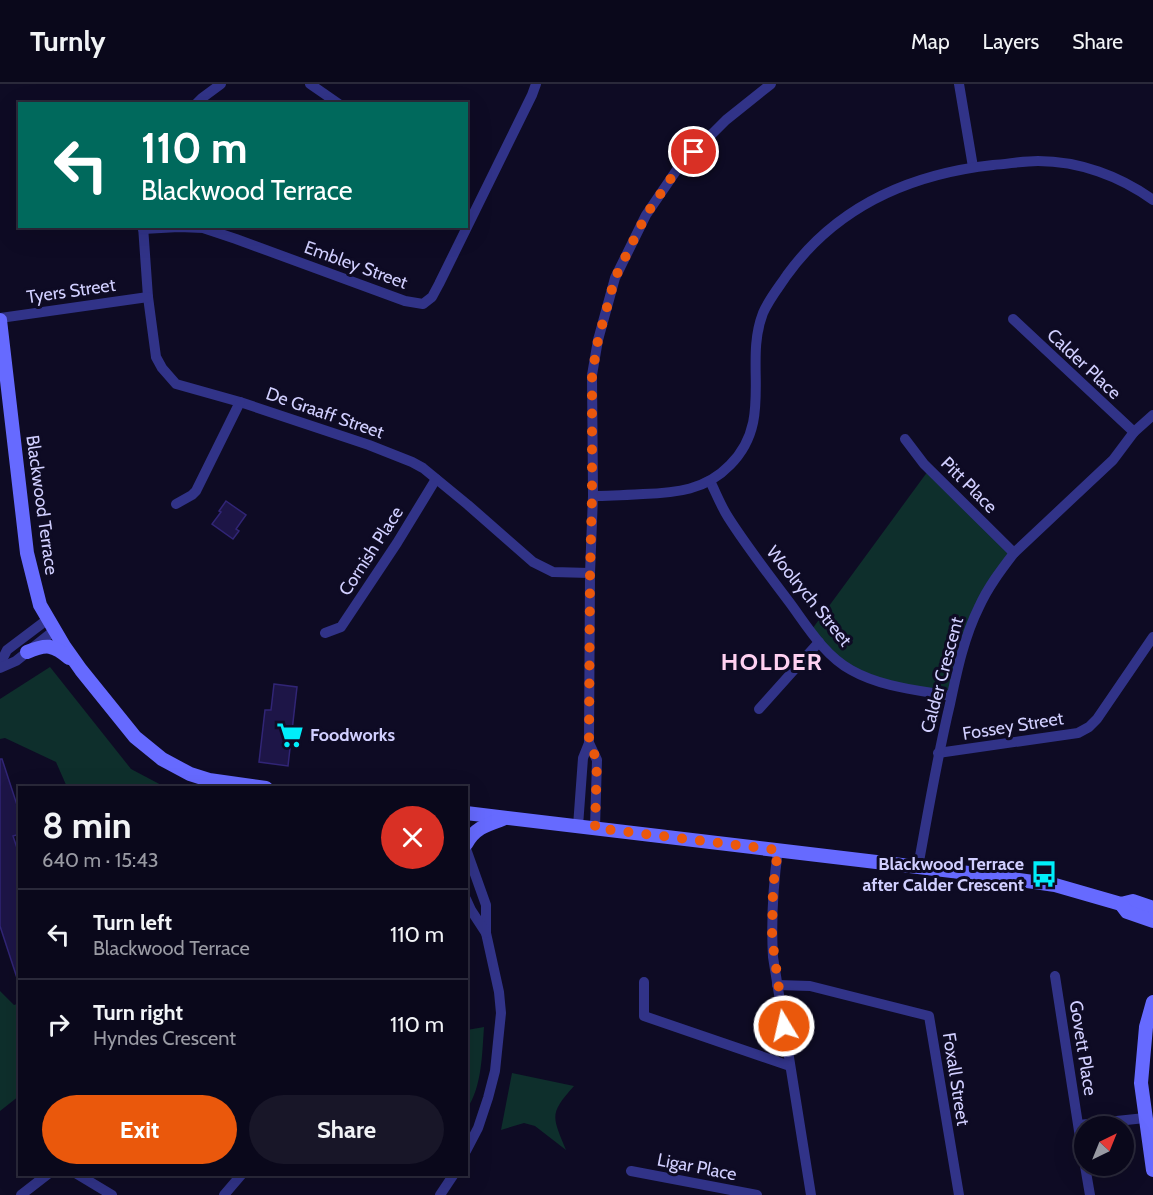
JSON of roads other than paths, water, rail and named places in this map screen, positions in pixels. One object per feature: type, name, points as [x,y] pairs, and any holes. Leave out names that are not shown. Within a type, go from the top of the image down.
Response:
[{"type":"street","points":[[198,102],[221,84]]},
{"type":"street","points":[[310,84],[336,102]]},
{"type":"street","name":"Embley Street","points":[[468,225],[536,84]]},
{"type":"street","points":[[578,826],[583,758],[589,743],[592,375],[598,340],[615,278],[646,215],[678,168],[726,120],[771,84]]},
{"type":"street","points":[[959,84],[974,167]]},
{"type":"street","points":[[592,496],[669,493],[695,488],[710,481],[730,465],[751,432],[755,417],[757,340],[763,314],[774,294],[800,258],[819,238],[863,205],[885,193],[924,178],[974,167],[1030,161],[1065,163],[1104,173],[1126,183],[1153,200]]},
{"type":"street","name":"De Graaff Street","points":[[143,228],[148,297],[156,357],[168,377],[176,384],[240,402],[390,453],[423,468],[533,562],[553,572],[590,573]]},
{"type":"street","name":"Embley Street","points":[[203,228],[405,301],[423,304],[432,297],[467,228]]},
{"type":"street","name":"Tyers Street","points":[[0,319],[148,297]]},
{"type":"street","name":"Blackwood Terrace","points":[[0,319],[27,553],[40,605],[81,670],[135,737],[162,759],[190,774],[208,780],[252,786]]},
{"type":"street","name":"Calder Place","points":[[1013,320],[1134,432]]},
{"type":"street","points":[[176,504],[196,491],[240,402]]},
{"type":"street","name":"Calder Crescent","points":[[918,867],[938,753],[951,696],[964,645],[979,606],[1000,570],[1014,553],[1113,460],[1134,432],[1153,415]]},
{"type":"street","name":"Pitt Place","points":[[905,439],[924,464],[1014,553]]},
{"type":"street","name":"Cornish Place","points":[[325,633],[341,627],[398,543],[436,479]]},
{"type":"street","name":"Woolrych Street","points":[[710,481],[728,516],[747,545],[829,653],[848,668],[870,680],[951,696]]},
{"type":"street","points":[[0,666],[16,661],[52,624]]},
{"type":"street","points":[[0,666],[7,650],[52,624]]},
{"type":"street","name":"Fossey Street","points":[[938,753],[1078,733],[1097,719],[1153,637]]},
{"type":"street","points":[[759,709],[819,642]]},
{"type":"street","points":[[27,652],[41,646],[59,650],[81,670]]},
{"type":"street","points":[[589,743],[597,760],[595,828]]},
{"type":"street","points":[[468,813],[1055,885],[1122,904],[1133,901],[1153,908]]},
{"type":"street","points":[[468,843],[475,832],[486,825],[508,818]]},
{"type":"street","points":[[778,850],[771,921],[773,957],[811,1195]]},
{"type":"street","points":[[468,852],[486,905],[486,933],[499,992],[501,1013],[495,1071],[468,1144]]},
{"type":"street","points":[[468,903],[486,933]]},
{"type":"street","points":[[1122,904],[1127,912],[1153,921]]},
{"type":"street","name":"Govett Place","points":[[1055,976],[1078,1116]]},
{"type":"street","points":[[644,982],[644,1016],[790,1066]]},
{"type":"street","name":"Foxall Street","points":[[777,985],[810,986],[929,1016],[959,1195]]},
{"type":"street","points":[[1153,1002],[1146,1027],[1141,1083],[1153,1170]]},
{"type":"street","points":[[1134,1119],[1145,1118]]},
{"type":"street","name":"Ligar Place","points":[[631,1171],[758,1195]]},
{"type":"street","points":[[21,1195],[45,1176]]},
{"type":"street","points":[[80,1176],[112,1195]]},
{"type":"street","points":[[224,1195],[241,1176]]},
{"type":"street","points":[[440,1195],[453,1176]]},
{"type":"street","name":"Govett Place","points":[[1087,1176],[1089,1195]]},
{"type":"place","name":"Foodworks","points":[[290,735]]},
{"type":"place","name":"Blackwood Terrace after Calder Crescent","points":[[1044,874]]},
{"type":"district","name":"HOLDER","points":[[772,661]]}]
